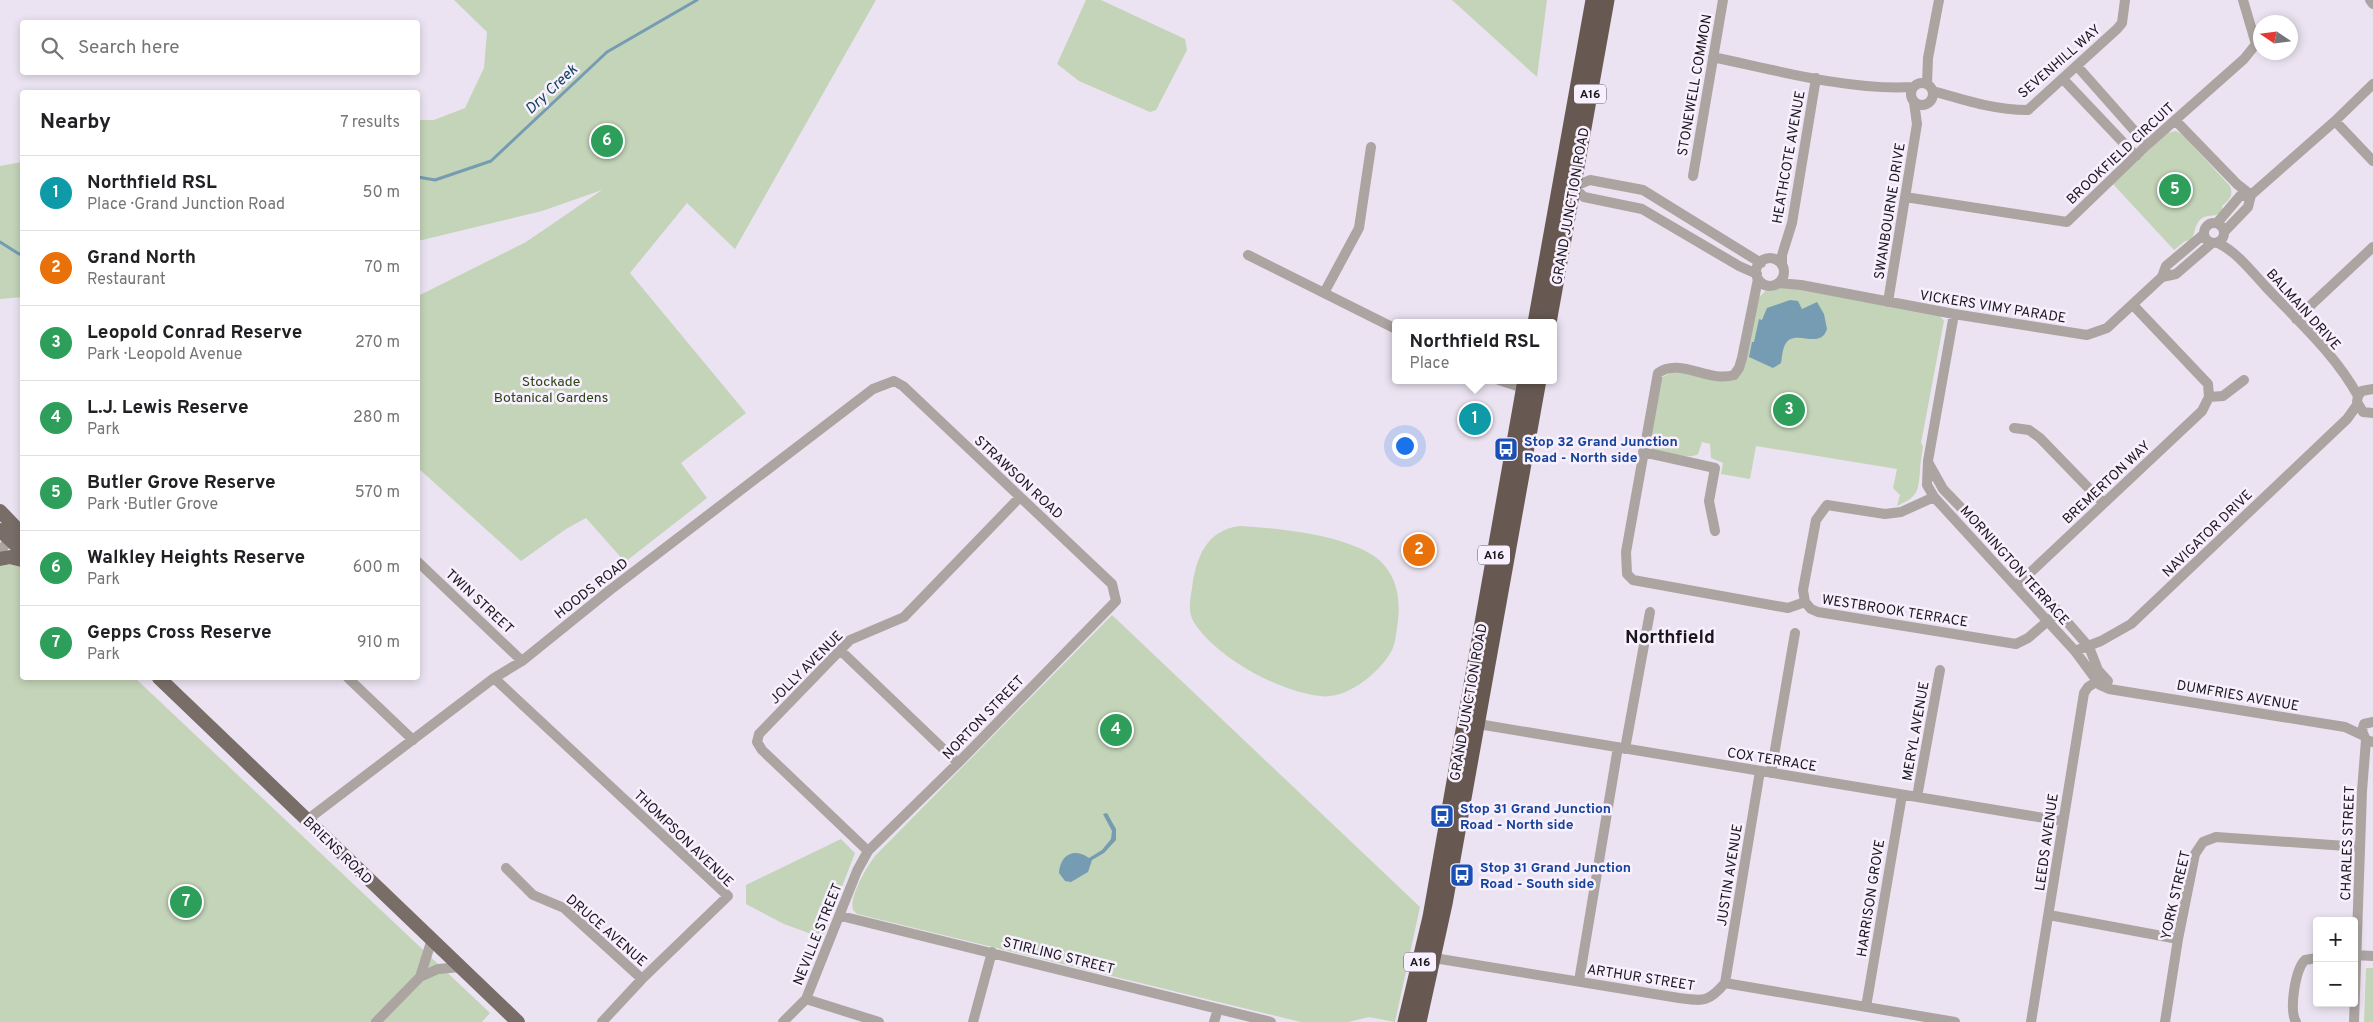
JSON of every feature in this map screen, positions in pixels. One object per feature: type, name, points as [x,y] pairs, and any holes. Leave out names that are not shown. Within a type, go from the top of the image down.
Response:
[{"type":"highway","name":"GRAND JUNCTION ROAD","points":[[1549,319],[1566,186],[1593,0]]},
{"type":"highway","name":"GRAND JUNCTION ROAD","points":[[1537,319],[1607,0]]},
{"type":"highway","name":"GRAND JUNCTION ROAD","points":[[1419,1022],[1434,958],[1471,723],[1531,385]]},
{"type":"highway","name":"GRAND JUNCTION ROAD","points":[[1405,1022],[1430,917],[1471,723]]},
{"type":"main road","points":[[0,511],[10,535],[20,548]]},
{"type":"main road","points":[[0,559],[10,557],[20,560]]},
{"type":"main road","name":"BRIENS ROAD","points":[[161,680],[518,1022]]},
{"type":"street","name":"STONEWELL COMMON","points":[[1692,176],[1723,0]]},
{"type":"street","name":"SWANBOURNE DRIVE","points":[[1888,302],[1939,0]]},
{"type":"street","name":"SEVENHILL WAY","points":[[1713,57],[1816,78],[1922,93],[2011,110],[2028,110],[2122,23],[2125,0]]},
{"type":"street","name":"BROOKFIELD CIRCUIT","points":[[1905,197],[2067,222],[2147,145],[2244,59],[2256,44],[2243,0]]},
{"type":"street","points":[[2370,0],[2373,4]]},
{"type":"street","points":[[2077,66],[2147,145]]},
{"type":"street","name":"HEATHCOTE AVENUE","points":[[1783,269],[1786,241],[1792,223],[1816,78]]},
{"type":"street","points":[[2063,78],[2136,156]]},
{"type":"street","name":"VICKERS VIMY PARADE","points":[[2162,277],[2176,274],[2220,239],[2248,207],[2251,195],[2335,121],[2373,84]]},
{"type":"street","points":[[2175,120],[2237,184],[2251,195]]},
{"type":"street","points":[[2335,121],[2373,161]]},
{"type":"street","points":[[1324,293],[1359,228],[1371,147]]},
{"type":"street","points":[[1566,186],[1590,180],[1643,190],[1764,261],[1776,260],[1783,269],[1774,285],[1754,305],[1749,315],[1739,368],[1734,375],[1718,377],[1673,367],[1664,368],[1658,373],[1642,452],[1715,468],[1709,501],[1716,531]]},
{"type":"street","points":[[1566,186],[1584,197],[1642,208],[1757,276],[1763,284],[1774,285]]},
{"type":"street","name":"VICKERS VIMY PARADE","points":[[2216,223],[2240,196],[2251,195]]},
{"type":"street","points":[[2216,223],[2222,226],[2220,239],[2207,240],[2204,234],[2208,226],[2216,223]]},
{"type":"street","name":"VICKERS VIMY PARADE","points":[[1774,285],[1801,285],[1954,314],[2087,335],[2107,328],[2162,277],[2166,266],[2204,234]]},
{"type":"street","name":"BALMAIN DRIVE","points":[[2220,239],[2296,319],[2348,378],[2365,401]]},
{"type":"street","name":"HEATHCOTE AVENUE","points":[[1764,261],[1776,253],[1786,241]]},
{"type":"street","points":[[2296,319],[2373,247]]},
{"type":"street","points":[[1248,254],[1392,327]]},
{"type":"street","points":[[1754,305],[1757,276],[1764,261]]},
{"type":"street","name":"VICKERS VIMY PARADE","points":[[1783,269],[1801,285]]},
{"type":"street","points":[[2133,305],[2208,384],[2209,397],[2223,396],[2244,380]]},
{"type":"street","name":"MORNINGTON TERRACE","points":[[1954,314],[1928,461],[1927,484],[1934,497],[2017,585],[2101,680]]},
{"type":"street","name":"STRAWSON ROAD","points":[[894,381],[903,386],[1112,584],[1116,601]]},
{"type":"street","name":"HOODS ROAD","points":[[307,820],[494,678],[522,661],[610,590],[872,389],[894,381]]},
{"type":"street","name":"BREMERTON WAY","points":[[2017,585],[2202,411],[2209,397]]},
{"type":"street","name":"NAVIGATOR DRIVE","points":[[2075,651],[2089,647],[2131,624],[2365,401]]},
{"type":"street","points":[[2014,428],[2029,430],[2040,438],[2103,503]]},
{"type":"street","name":"WESTBROOK TERRACE","points":[[1642,452],[1626,552],[1627,574],[1633,580],[1788,608],[1805,602],[1811,609],[1818,612],[2016,644],[2028,638],[2058,612]]},
{"type":"street","name":"MORNINGTON TERRACE","points":[[1928,461],[1943,489],[2028,576],[2089,647],[2101,680]]},
{"type":"street","name":"JOLLY AVENUE","points":[[868,851],[762,750],[757,742],[759,734],[840,650],[860,634],[904,617],[1020,497]]},
{"type":"street","points":[[1805,602],[1803,590],[1816,520],[1827,504],[1885,514],[1901,512],[1934,497]]},
{"type":"street","points":[[0,552],[10,535]]},
{"type":"street","name":"TWIN STREET","points":[[420,564],[522,661]]},
{"type":"street","name":"NORTON STREET","points":[[868,851],[958,763],[1116,601]]},
{"type":"street","points":[[1579,981],[1622,748],[1650,612]]},
{"type":"street","points":[[1771,773],[1795,633]]},
{"type":"street","points":[[840,650],[958,763]]},
{"type":"street","name":"MERYL AVENUE","points":[[1917,797],[1940,670]]},
{"type":"street","name":"THOMPSON AVENUE","points":[[494,678],[728,896],[642,979],[602,1022]]},
{"type":"street","points":[[350,680],[413,740]]},
{"type":"street","name":"DUMFRIES AVENUE","points":[[2101,680],[2126,690],[2369,730]]},
{"type":"street","name":"LEEDS AVENUE","points":[[2031,1022],[2084,693],[2088,687],[2101,680]]},
{"type":"street","name":"COX TERRACE","points":[[1471,723],[2062,821]]},
{"type":"street","name":"CHARLES STREET","points":[[2357,917],[2365,763],[2369,730]]},
{"type":"street","name":"JUSTIN AVENUE","points":[[1725,984],[1760,771]]},
{"type":"street","name":"HARRISON GROVE","points":[[1866,1006],[1902,795]]},
{"type":"street","name":"YORK STREET","points":[[2165,1022],[2178,939],[2195,854],[2203,842],[2216,837],[2360,847]]},
{"type":"street","name":"NEVILLE STREET","points":[[783,1022],[806,999],[857,871],[868,851]]},
{"type":"street","name":"DRUCE AVENUE","points":[[506,868],[533,895],[564,908],[642,979]]},
{"type":"street","points":[[2049,915],[2178,939]]},
{"type":"street","name":"STIRLING STREET","points":[[840,916],[1271,1022]]},
{"type":"street","points":[[420,977],[432,939]]},
{"type":"street","points":[[973,1022],[992,952]]},
{"type":"street","points":[[2358,955],[2373,956]]},
{"type":"street","name":"ARTHUR STREET","points":[[1434,958],[1704,1001],[1715,995],[1725,984]]},
{"type":"street","points":[[2296,1022],[2293,1009],[2297,972],[2305,960],[2313,959]]},
{"type":"street","name":"CHARLES STREET","points":[[2354,1022],[2356,962]]},
{"type":"street","points":[[376,1022],[420,977],[438,969],[461,966]]},
{"type":"street","points":[[1725,984],[1955,1022]]},
{"type":"street","points":[[806,999],[861,1018],[879,1022]]},
{"type":"street","points":[[1214,1022],[1218,1009]]},
{"type":"green space","name":"Stockade Botanical Gardens","points":[[454,0],[876,0],[735,249],[687,203],[630,273],[746,413],[681,463],[707,498],[625,562],[586,518],[566,529],[521,561],[420,470],[420,295],[526,242],[602,190],[542,211],[420,241],[420,120],[434,120],[465,108],[484,68],[487,32]]},
{"type":"green space","points":[[1086,0],[1101,0],[1185,39],[1187,50],[1156,110],[1150,112],[1079,81],[1057,64]]},
{"type":"green space","points":[[1452,0],[1547,0],[1537,77]]},
{"type":"green space","points":[[2176,131],[2182,134],[2230,186],[2231,195],[2229,200],[2222,206],[2222,212],[2201,219],[2196,226],[2191,240],[2185,241],[2174,250],[2113,184],[2167,133]]},
{"type":"green space","points":[[20,162],[20,297],[0,299],[0,166]]},
{"type":"green space","points":[[1779,286],[1939,315],[1944,321],[1921,443],[1923,446],[1919,484],[1916,493],[1904,503],[1897,506],[1900,495],[1893,488],[1897,469],[1756,446],[1750,479],[1721,474],[1723,463],[1711,458],[1710,444],[1702,442],[1698,454],[1694,456],[1666,453],[1650,447],[1660,378],[1673,372],[1725,380],[1733,379],[1758,298],[1769,288]]},
{"type":"green space","points":[[1240,526],[1292,531],[1331,539],[1365,551],[1385,566],[1397,591],[1399,609],[1397,628],[1392,650],[1387,659],[1371,676],[1341,694],[1320,696],[1304,693],[1286,688],[1251,671],[1234,661],[1206,637],[1192,620],[1190,611],[1190,597],[1196,566],[1211,539],[1219,533]]},
{"type":"green space","points":[[0,559],[20,560],[20,680],[137,680],[490,1013],[482,1022],[0,1022]]},
{"type":"green space","points":[[1112,615],[1420,907],[1395,1022],[1369,1017],[1348,1022],[1301,1022],[857,914],[853,910],[852,904],[856,890],[863,874],[875,856]]},
{"type":"green space","points":[[841,839],[855,853],[822,938],[784,924],[746,904],[746,885]]},
{"type":"green space","points":[[2366,968],[2373,968],[2373,1022],[2364,1022]]},
{"type":"water","points":[[1790,300],[1798,301],[1802,309],[1817,302],[1824,314],[1827,329],[1823,335],[1812,339],[1793,338],[1788,341],[1783,349],[1781,363],[1773,368],[1749,357],[1759,319],[1762,320],[1767,308]]},
{"type":"water","points":[[1107,813],[1116,829],[1116,840],[1104,853],[1092,860],[1088,872],[1071,882],[1065,881],[1059,873],[1065,857],[1078,853],[1089,858],[1102,850],[1111,839],[1112,831],[1103,814]]},
{"type":"waterway","name":"Dry Creek","points":[[420,177],[435,180],[491,161],[607,52],[697,0]]},
{"type":"waterway","name":"Dry Creek","points":[[0,242],[20,254]]},
{"type":"place","name":"Walkley Heights Reserve","points":[[607,141]]},
{"type":"place","name":"Butler Grove Reserve","points":[[2175,190]]},
{"type":"place","name":"Leopold Conrad Reserve","points":[[1789,410]]},
{"type":"place","name":"Northfield RSL","points":[[1475,419]]},
{"type":"place","name":"Stop 32 Grand Junction Road - North side","points":[[1506,449]]},
{"type":"place","name":"Grand North","points":[[1419,550]]},
{"type":"place","name":"L.J. Lewis Reserve","points":[[1116,730]]},
{"type":"place","name":"Stop 31 Grand Junction Road - North side","points":[[1442,816]]},
{"type":"place","name":"Stop 31 Grand Junction Road - South side","points":[[1462,875]]},
{"type":"place","name":"Gepps Cross Reserve","points":[[186,902]]},
{"type":"district","name":"Northfield","points":[[1670,636]]}]
